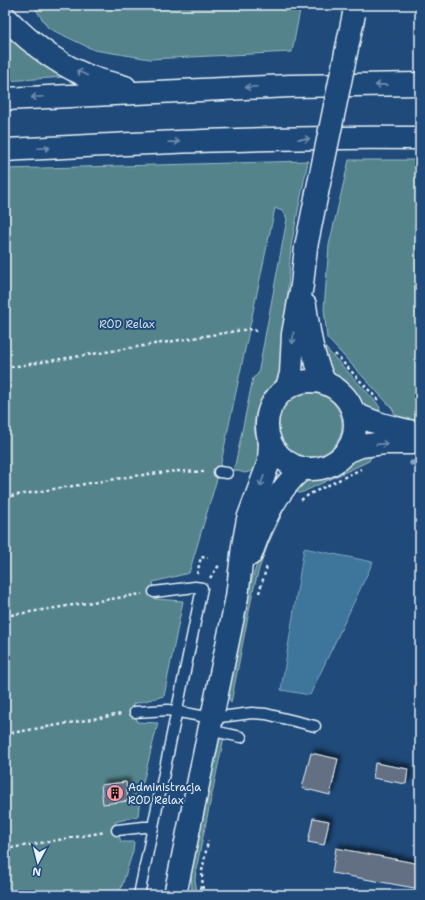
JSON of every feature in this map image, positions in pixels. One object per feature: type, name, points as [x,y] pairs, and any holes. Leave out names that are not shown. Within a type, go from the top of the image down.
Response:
[{"type":"main road","points":[[287,387],[291,374],[294,334],[302,285],[306,247],[355,10]]},
{"type":"main road","points":[[5,17],[27,39],[42,51],[66,66],[95,78],[146,92]]},
{"type":"main road","points":[[5,98],[290,86],[420,84]]},
{"type":"main road","points":[[5,150],[146,143],[275,139],[374,137],[420,138]]},
{"type":"main road","points":[[302,285],[309,337],[316,366],[325,383]]},
{"type":"main road","points":[[315,381],[325,383],[335,387],[350,403],[354,413],[355,423],[355,433],[352,443],[338,461],[327,467],[315,470],[302,469],[292,466],[275,452],[270,443],[266,431],[266,418],[270,406],[277,396],[287,387],[296,383],[315,381]]},
{"type":"main road","points":[[354,413],[363,418],[387,426],[420,434]]},
{"type":"main road","points":[[176,895],[236,597],[248,519],[269,462],[270,443]]},
{"type":"main road","points":[[346,452],[361,446],[384,443],[420,443]]},
{"type":"main road","points":[[236,597],[257,537],[268,514],[285,485],[302,469]]},
{"type":"lane","points":[[138,895],[202,588],[195,587],[154,592]]},
{"type":"lane","points":[[135,712],[168,710],[177,711],[241,736]]},
{"type":"lane","points":[[211,724],[252,713],[266,714],[315,726]]},
{"type":"lane","points":[[117,830],[153,827]]},
{"type":"path","points":[[5,368],[249,329],[258,331]]},
{"type":"path","points":[[5,497],[134,476],[176,471],[223,473]]},
{"type":"path","points":[[202,588],[225,558]]},
{"type":"path","points":[[258,595],[268,562]]},
{"type":"path","points":[[5,616],[154,592]]},
{"type":"path","points":[[5,734],[135,712]]},
{"type":"path","points":[[5,850],[117,830]]},
{"type":"path","points":[[203,895],[202,871],[208,840]]},
{"type":"path","points":[[198,895],[202,885]]},
{"type":"green space","points":[[33,5],[301,5],[292,52],[150,59],[94,50],[48,28]]},
{"type":"green space","points":[[5,30],[27,53],[66,77],[5,81]]},
{"type":"green space","points":[[349,160],[420,160],[420,425],[398,420],[392,408],[327,338],[324,309],[329,245]]},
{"type":"green space","name":"ROD Relax","points":[[308,161],[291,246],[281,374],[264,395],[259,404],[254,424],[255,435],[261,450],[256,472],[252,471],[245,473],[234,470],[253,378],[258,374],[287,219],[284,212],[275,208],[219,472],[189,573],[153,582],[155,599],[183,601],[164,696],[133,704],[137,722],[158,723],[141,790],[138,816],[115,822],[121,842],[134,842],[133,851],[119,895],[5,895],[5,169]]},
{"type":"green space","points":[[319,341],[377,403],[380,408],[378,416],[368,412],[362,405],[353,389],[329,370]]},
{"type":"green space","points":[[310,393],[322,395],[333,402],[340,413],[342,425],[340,437],[333,448],[322,455],[310,457],[298,455],[287,448],[280,437],[278,425],[280,413],[287,402],[298,395]]},
{"type":"green space","points":[[372,455],[369,461],[303,492],[299,493],[289,490],[303,482],[333,476],[343,470],[355,458]]},
{"type":"green space","points":[[279,509],[282,511],[282,514],[269,542],[253,591],[231,703],[227,694],[249,589],[262,548]]},
{"type":"green space","points":[[218,737],[224,737],[196,870],[195,880],[197,892],[192,893],[191,868]]},
{"type":"water","points":[[304,548],[373,562],[310,695],[281,690]]},
{"type":"building","points":[[311,753],[338,759],[330,795],[302,788]]},
{"type":"building","points":[[375,763],[408,769],[406,784],[373,778]]},
{"type":"building","name":"Administracja ROD Relax","points":[[126,782],[128,801],[103,804],[101,785]]},
{"type":"building","points":[[313,818],[329,821],[324,845],[308,842]]},
{"type":"building","points":[[336,848],[420,864],[420,889],[332,873]]},
{"type":"waterway","points":[[412,463],[420,463]]},
{"type":"place","name":"Administracja ROD Relax","points":[[115,793]]}]
